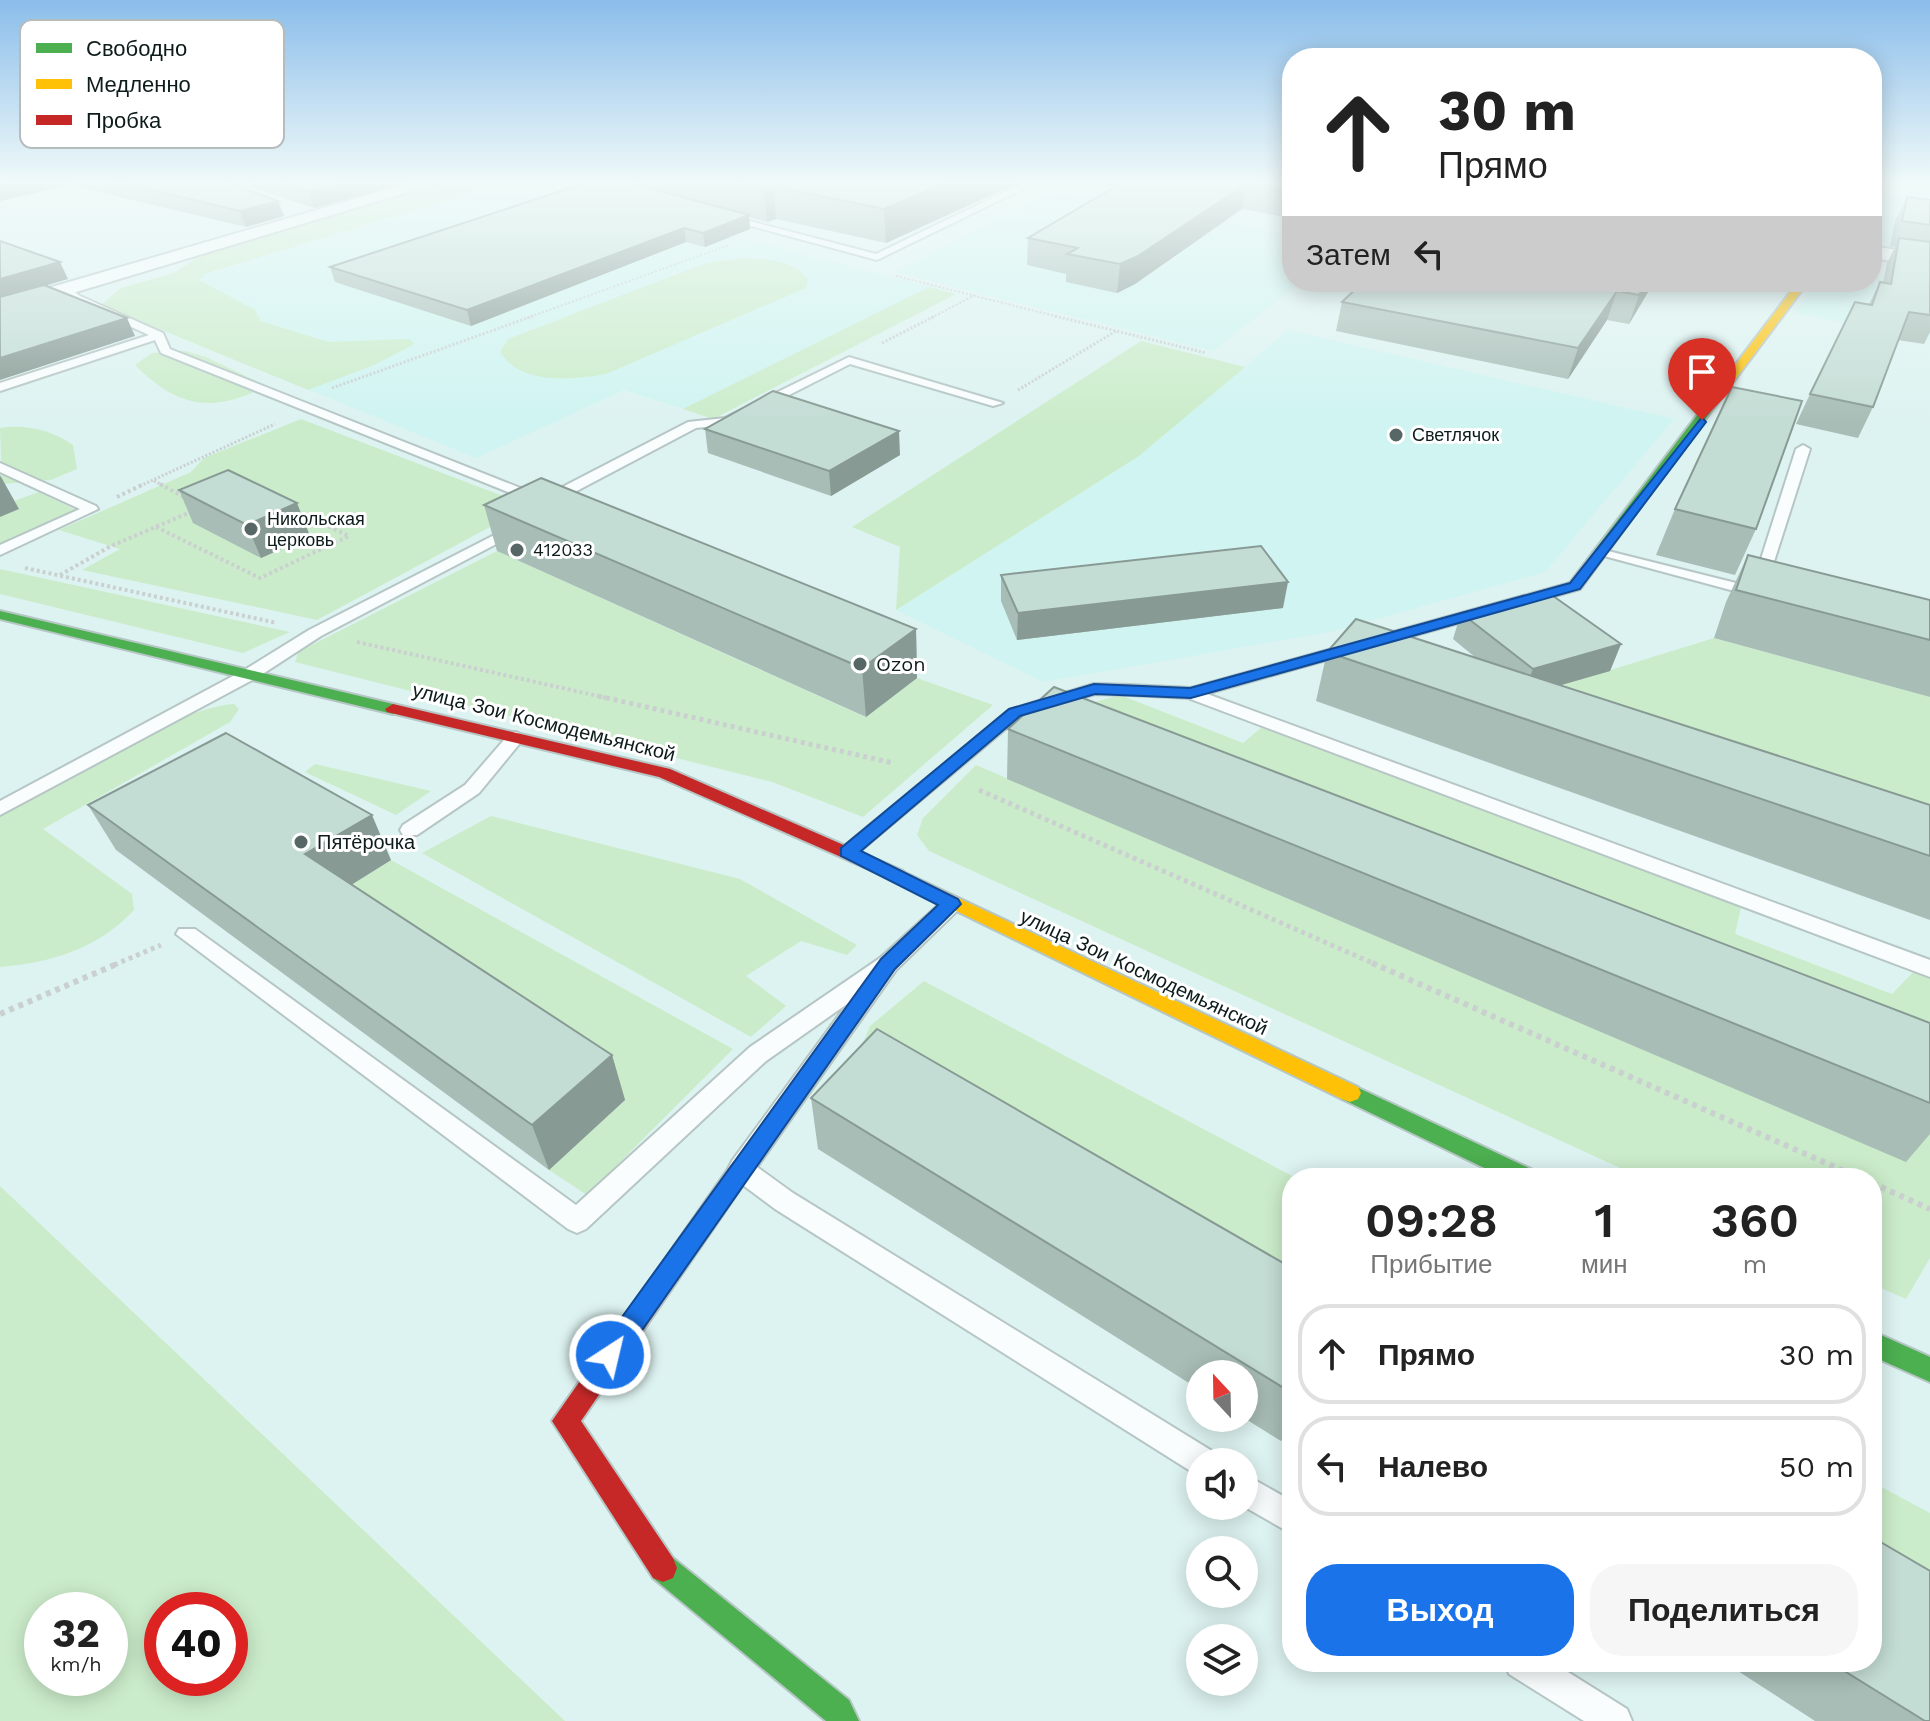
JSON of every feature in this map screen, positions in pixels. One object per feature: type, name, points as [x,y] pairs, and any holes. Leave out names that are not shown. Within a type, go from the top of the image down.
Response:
[{"type":"street","points":[[0,309],[159,262]]},
{"type":"street","points":[[848,852],[1015,713],[1094,689],[1191,693],[1575,586],[1796,292]]},
{"type":"street","name":"улица Зои Космодемьянской","points":[[0,615],[664,773],[848,852],[1506,1168]]},
{"type":"street","points":[[741,1169],[565,1421],[662,1567],[838,1711],[844,1721]]},
{"type":"street","points":[[1882,1346],[1928,1361]]},
{"type":"lane","points":[[67,289],[76,298],[159,335],[165,351],[538,514]]},
{"type":"lane","points":[[0,387],[159,335]]},
{"type":"lane","points":[[0,809],[252,673],[315,633],[538,514],[693,425],[728,421],[849,360],[997,403]]},
{"type":"lane","points":[[1600,553],[1758,593],[1803,449]]},
{"type":"lane","points":[[0,467],[91,509]]},
{"type":"lane","points":[[0,551],[91,509]]},
{"type":"lane","points":[[1191,693],[1930,969]]},
{"type":"lane","points":[[410,830],[472,789],[516,737]]},
{"type":"lane","points":[[187,934],[577,1221],[758,1054],[888,964],[952,904]]},
{"type":"lane","points":[[888,964],[741,1169],[784,1201],[1186,1453]]},
{"type":"lane","points":[[1258,1498],[1282,1513]]},
{"type":"lane","points":[[1537,1672],[1615,1721]]},
{"type":"path","points":[[290,404],[680,262]]},
{"type":"path","points":[[884,273],[1206,353]]},
{"type":"path","points":[[849,360],[975,295]]},
{"type":"path","points":[[997,403],[1116,331]]},
{"type":"path","points":[[91,509],[306,410]]},
{"type":"path","points":[[153,480],[189,500]]},
{"type":"path","points":[[60,575],[111,546],[202,507]]},
{"type":"path","points":[[156,527],[260,578],[349,536],[286,507]]},
{"type":"path","points":[[15,566],[941,774],[1837,1168]]},
{"type":"path","points":[[0,1014],[187,934]]},
{"type":"path","points":[[1882,1187],[1930,1209]]},
{"type":"shaded area","points":[[242,262],[834,262],[929,287],[683,409],[624,390],[476,458],[101,305]]},
{"type":"shaded area","points":[[913,262],[1282,262],[1282,292],[1288,292],[1213,351],[894,272]]},
{"type":"shaded area","points":[[1882,278],[1930,286],[1930,340],[1795,313],[1809,292],[1882,292]]},
{"type":"shaded area","points":[[1288,330],[1674,419],[1545,572],[1335,631],[1043,682],[896,610],[1139,456]]},
{"type":"green space","points":[[190,262],[242,262],[204,274],[199,280],[255,310],[261,321],[328,342],[409,339],[415,344],[374,365],[308,390],[101,305],[121,288],[174,273]]},
{"type":"green space","points":[[781,262],[808,279],[806,288],[606,374],[548,378],[520,370],[500,352],[508,339],[706,263]]},
{"type":"green space","points":[[929,287],[956,294],[713,419],[683,409]]},
{"type":"green space","points":[[1141,341],[1245,367],[1139,456],[896,610],[900,547],[852,527]]},
{"type":"green space","points":[[185,351],[206,357],[267,386],[230,400],[197,402],[167,391],[135,365],[152,353]]},
{"type":"green space","points":[[301,419],[529,506],[317,620],[82,570],[120,549],[59,530],[191,472],[204,458]]},
{"type":"green space","points":[[0,428],[38,429],[56,435],[73,445],[77,469],[51,480],[2,484]]},
{"type":"green space","points":[[39,492],[78,511],[0,544],[0,517],[8,503]]},
{"type":"green space","points":[[497,551],[865,717],[917,678],[993,705],[863,817],[772,782],[295,662],[298,652]]},
{"type":"green space","points":[[0,569],[290,632],[243,653],[0,594]]},
{"type":"green space","points":[[1714,638],[1930,697],[1930,867],[1549,689]]},
{"type":"green space","points":[[1120,695],[1243,743],[1268,722],[1743,899],[1735,934],[1892,994],[1920,965],[1930,968],[1930,1258],[1906,1299],[1882,1288],[1882,1168],[1620,1168],[929,851],[917,835],[923,818],[976,765],[1905,1161],[1070,709]]},
{"type":"green space","points":[[234,704],[239,709],[230,722],[43,829],[132,894],[134,910],[90,944],[38,962],[0,967],[0,816],[83,768],[181,718]]},
{"type":"green space","points":[[315,764],[431,791],[396,815],[305,772]]},
{"type":"green space","points":[[491,816],[740,879],[857,945],[847,955],[801,941],[746,976],[786,1006],[751,1037],[422,853]]},
{"type":"green space","points":[[391,860],[733,1049],[587,1195],[549,1170],[625,1100],[327,900]]},
{"type":"green space","points":[[924,981],[1282,1171],[1282,1321],[818,1149],[870,1026]]},
{"type":"green space","points":[[0,1186],[565,1721],[0,1721]]},
{"type":"green space","points":[[1882,1487],[1930,1513],[1930,1642],[1882,1614]]},
{"type":"building","points":[[0,262],[59,262],[0,279]]},
{"type":"building","points":[[344,262],[593,262],[467,310],[330,267]]},
{"type":"building","points":[[1895,262],[1930,262],[1930,315],[1909,312],[1873,407],[1810,394],[1855,302],[1872,305],[1877,292],[1882,292],[1882,282],[1891,284]]},
{"type":"building","points":[[44,285],[127,318],[0,358],[0,297]]},
{"type":"building","points":[[1352,292],[1616,292],[1578,348],[1342,302]]},
{"type":"building","points":[[1732,387],[1802,401],[1756,529],[1675,509]]},
{"type":"building","points":[[773,391],[899,431],[829,471],[705,429]]},
{"type":"building","points":[[228,470],[297,503],[247,525],[179,490]]},
{"type":"building","points":[[541,478],[916,629],[862,668],[484,505]]},
{"type":"building","points":[[1261,546],[1288,582],[1018,613],[1001,575]]},
{"type":"building","points":[[1748,555],[1930,600],[1930,640],[1736,590]]},
{"type":"building","points":[[1546,591],[1621,644],[1533,669],[1461,613]]},
{"type":"building","points":[[1356,619],[1930,805],[1930,856],[1327,652]]},
{"type":"building","points":[[1054,687],[1930,1023],[1930,1103],[1008,729]]},
{"type":"building","points":[[226,733],[372,815],[305,854],[612,1055],[532,1125],[88,805]]},
{"type":"building","points":[[877,1029],[1282,1262],[1282,1387],[1258,1372],[1258,1360],[1238,1360],[811,1098]]},
{"type":"building","points":[[1882,1543],[1930,1571],[1930,1721],[1925,1721],[1846,1672],[1882,1672]]},
{"type":"traffic: fast","points":[[1129,690],[1191,693],[1575,586],[1724,387]]},
{"type":"traffic: fast","points":[[0,615],[393,709]]},
{"type":"traffic: fast","points":[[1350,1093],[1506,1168]]},
{"type":"traffic: fast","points":[[1882,1348],[1930,1370]]},
{"type":"traffic: fast","points":[[663,1568],[838,1711],[844,1721]]},
{"type":"traffic: slow","points":[[1724,387],[1795,292]]},
{"type":"traffic: slow","points":[[848,852],[1015,713],[1094,689],[1129,690]]},
{"type":"traffic: slow","points":[[897,875],[1350,1093]]},
{"type":"traffic: jam","points":[[393,709],[664,773],[897,875]]},
{"type":"traffic: jam","points":[[663,1568],[565,1421],[741,1169]]},
{"type":"place","name":"Светлячок","points":[[1396,435]]},
{"type":"place","name":"Никольская церковь","points":[[251,529]]},
{"type":"place","name":"412033","points":[[517,550]]},
{"type":"place","name":"Ozon","points":[[860,664]]},
{"type":"place","name":"Пятёрочка","points":[[301,842]]},
{"type":"route","points":[[610,1355],[888,964],[952,904],[848,852],[1015,713],[1094,689],[1191,693],[1575,586],[1702,420]]}]
